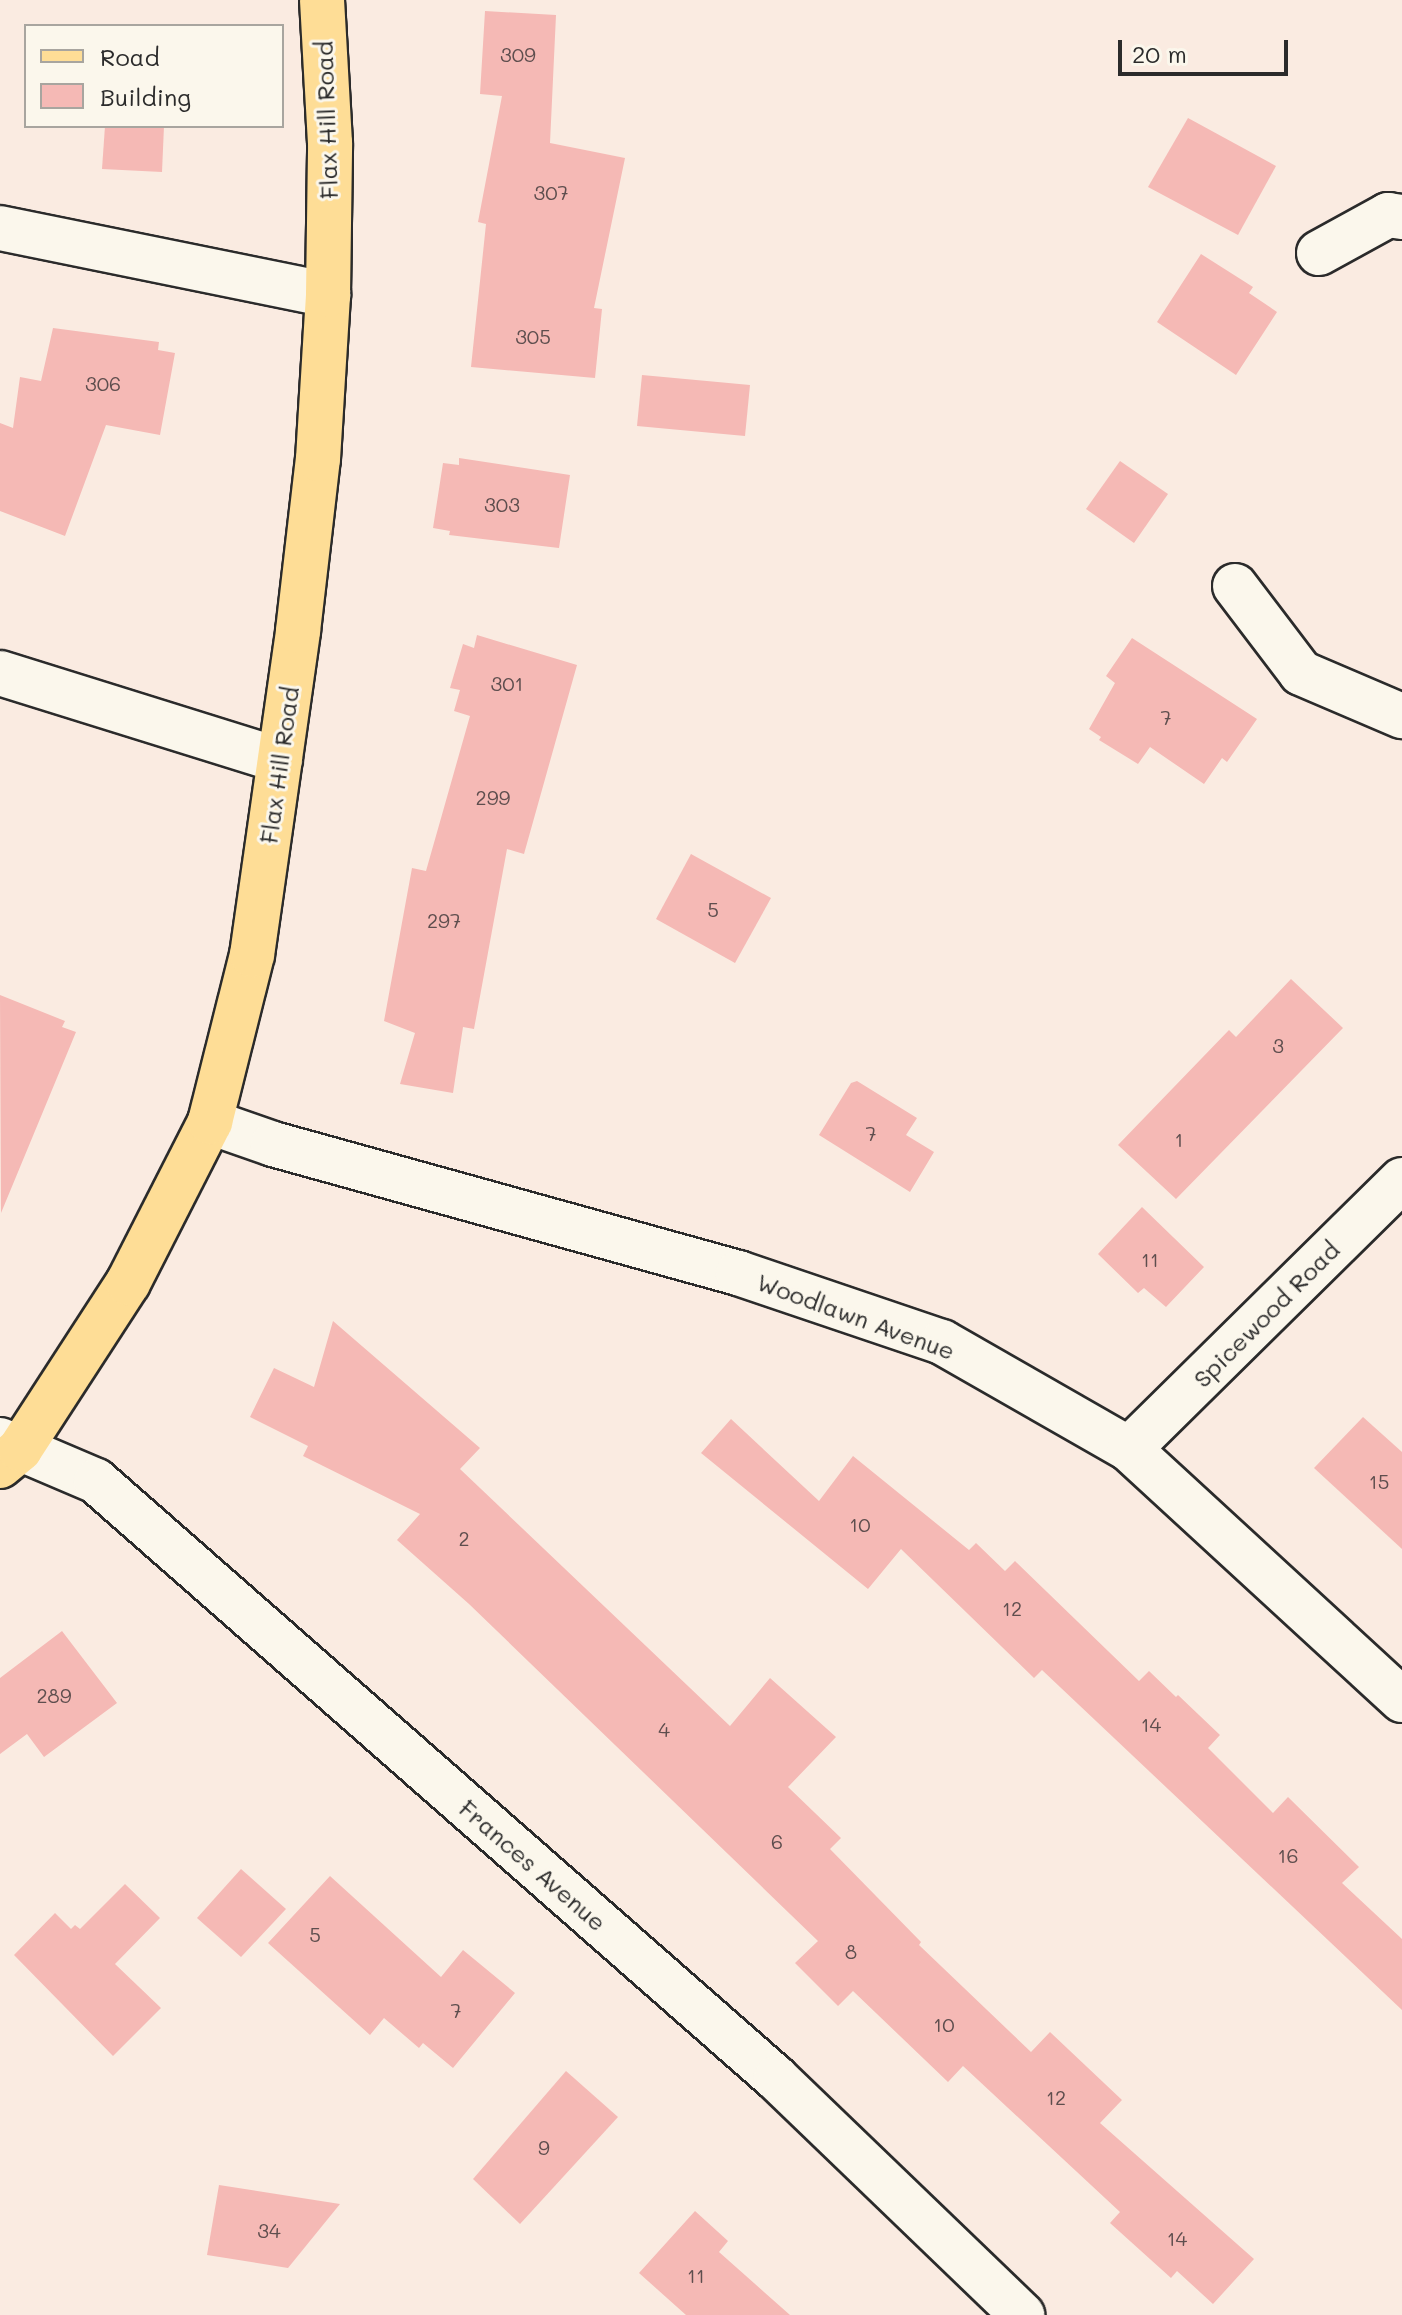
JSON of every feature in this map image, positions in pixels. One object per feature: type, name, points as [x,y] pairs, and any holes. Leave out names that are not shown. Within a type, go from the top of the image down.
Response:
[{"type":"main road","name":"Flax Hill Road","points":[[7,1451],[128,1283],[210,1122],[252,955],[318,459],[328,295],[330,143],[322,0]]},
{"type":"street","points":[[1319,253],[1388,215],[1402,217]]},
{"type":"street","points":[[0,228],[328,295]]},
{"type":"street","points":[[1235,586],[1301,673],[1402,716]]},
{"type":"street","points":[[0,673],[280,760]]},
{"type":"street","name":"Woodlawn Avenue","points":[[210,1122],[273,1144],[738,1273],[942,1342],[1129,1449],[1402,1700]]},
{"type":"street","name":"Spicewood Road","points":[[1129,1449],[1402,1180]]},
{"type":"street","name":"Frances Avenue","points":[[7,1451],[96,1481],[776,2078],[1022,2315]]},
{"type":"building","points":[[485,11],[556,15],[550,143],[625,158],[594,308],[602,309],[595,378],[471,367],[486,224],[478,222],[502,96],[480,94]]},
{"type":"building","points":[[1188,118],[1276,166],[1238,235],[1148,187]]},
{"type":"building","points":[[105,128],[164,128],[162,172],[102,169]]},
{"type":"building","points":[[1201,254],[1253,287],[1249,293],[1277,312],[1236,375],[1157,322]]},
{"type":"building","points":[[53,328],[159,342],[158,350],[175,353],[160,435],[106,425],[65,536],[0,511],[0,423],[13,428],[20,377],[41,381]]},
{"type":"building","points":[[642,375],[750,385],[745,436],[637,426]]},
{"type":"building","points":[[459,458],[570,475],[559,548],[449,535],[450,531],[433,528],[443,463],[459,465]]},
{"type":"building","points":[[1120,461],[1168,494],[1134,543],[1086,509]]},
{"type":"building","points":[[477,635],[577,665],[524,854],[507,849],[474,1029],[463,1027],[453,1093],[400,1084],[415,1033],[384,1021],[412,868],[426,871],[470,716],[454,711],[460,690],[450,688],[463,644],[474,648]]},
{"type":"building","points":[[1132,638],[1257,719],[1227,762],[1222,758],[1204,784],[1150,747],[1138,764],[1099,740],[1101,737],[1089,729],[1115,683],[1106,676]]},
{"type":"building","points":[[691,854],[771,898],[735,963],[656,919]]},
{"type":"building","points":[[1291,979],[1343,1028],[1176,1199],[1118,1145],[1229,1030],[1236,1037]]},
{"type":"building","points":[[0,995],[65,1021],[62,1027],[76,1032],[1,1213]]},
{"type":"building","points":[[857,1081],[917,1118],[906,1135],[934,1152],[910,1192],[819,1135],[851,1083]]},
{"type":"building","points":[[1142,1207],[1204,1267],[1166,1307],[1144,1288],[1138,1293],[1098,1254]]},
{"type":"building","points":[[333,1321],[480,1448],[460,1469],[730,1726],[770,1678],[836,1737],[788,1787],[841,1838],[830,1849],[921,1942],[919,1945],[1031,2052],[1050,2032],[1122,2100],[1100,2123],[1254,2259],[1213,2304],[1177,2271],[1171,2278],[1110,2223],[1120,2212],[963,2066],[948,2082],[853,1991],[838,2006],[795,1963],[818,1941],[469,1604],[397,1540],[420,1514],[303,1456],[308,1446],[250,1417],[274,1368],[314,1387]]},
{"type":"building","points":[[1363,1417],[1402,1452],[1402,1549],[1314,1468]]},
{"type":"building","points":[[731,1419],[819,1501],[853,1456],[969,1550],[976,1543],[1005,1571],[1015,1561],[1139,1681],[1149,1671],[1176,1697],[1178,1695],[1220,1735],[1208,1748],[1273,1813],[1288,1797],[1359,1867],[1342,1883],[1402,1939],[1402,2010],[1042,1670],[1034,1678],[901,1549],[868,1589],[701,1453]]},
{"type":"building","points":[[62,1631],[117,1703],[44,1757],[27,1734],[0,1754],[0,1678]]},
{"type":"building","points":[[241,1869],[286,1909],[241,1957],[197,1918]]},
{"type":"building","points":[[330,1876],[441,1977],[463,1950],[515,1993],[453,2068],[423,2043],[419,2048],[384,2018],[370,2035],[268,1943]]},
{"type":"building","points":[[125,1884],[160,1918],[115,1964],[161,2008],[113,2056],[14,1955],[55,1913],[71,1929],[75,1925],[80,1929]]},
{"type":"building","points":[[566,2071],[618,2117],[520,2224],[473,2179]]},
{"type":"building","points":[[219,2185],[340,2204],[288,2268],[207,2255]]},
{"type":"building","points":[[695,2211],[728,2241],[719,2252],[790,2315],[686,2315],[639,2273]]}]
